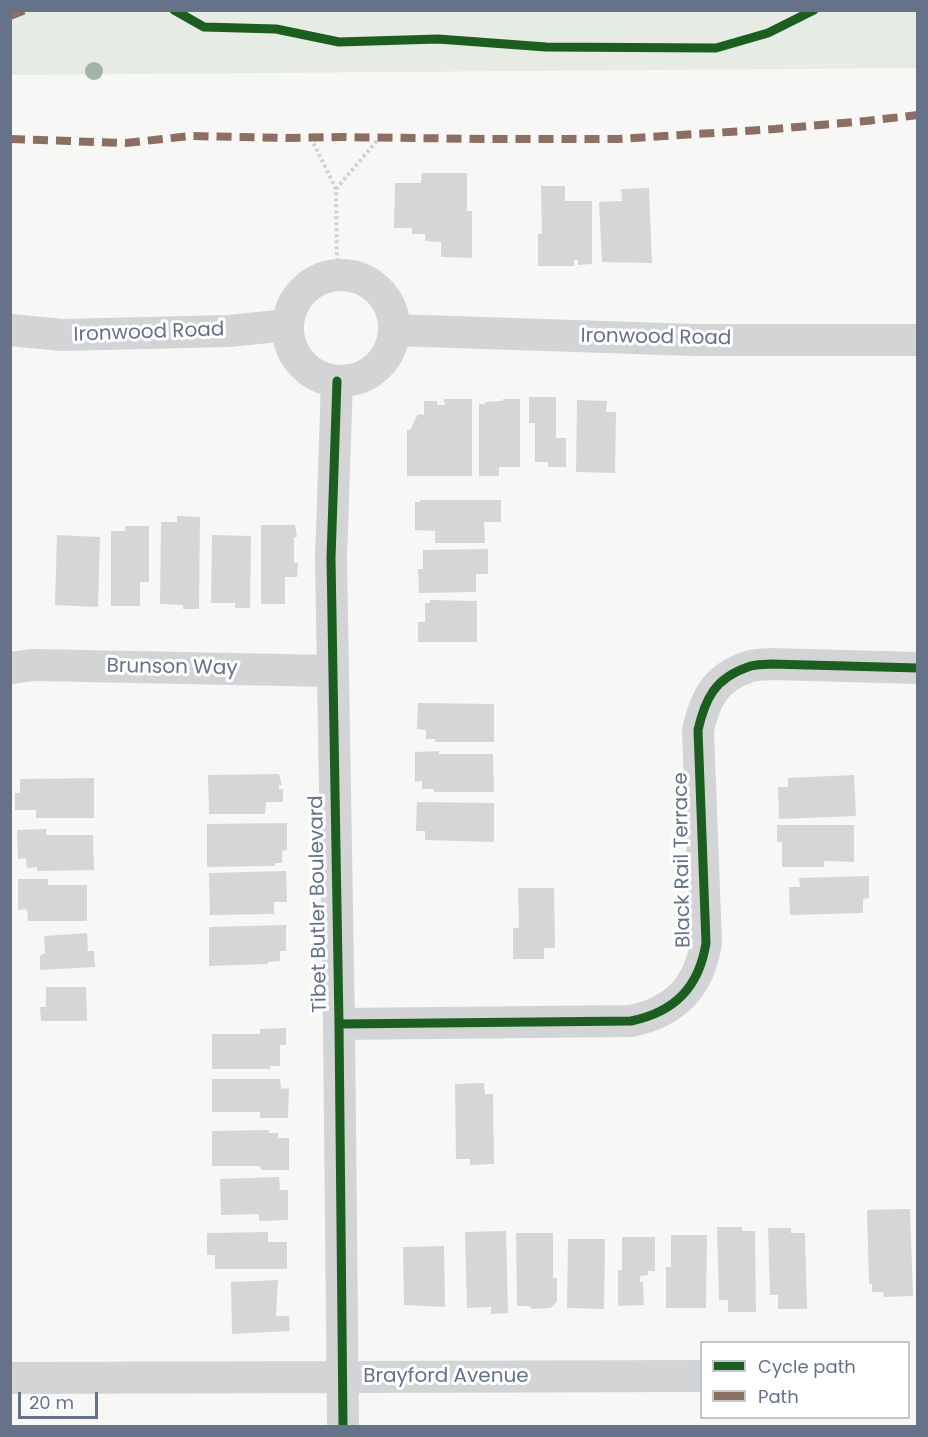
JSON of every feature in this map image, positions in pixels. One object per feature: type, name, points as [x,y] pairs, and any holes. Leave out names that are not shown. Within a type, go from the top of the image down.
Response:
[{"type":"street","points":[[337,275],[358,277],[372,284],[390,307],[394,330],[389,350],[381,363],[370,373],[357,379],[337,381],[318,376],[298,360],[288,338],[287,325],[296,298],[305,288],[317,280],[337,275]]},
{"type":"street","name":"Ironwood Road","points":[[10,330],[73,335],[229,331],[287,325]]},
{"type":"street","name":"Ironwood Road","points":[[394,330],[695,340],[918,340]]},
{"type":"street","name":"Tibet Butler Boulevard","points":[[337,381],[331,558],[343,1426]]},
{"type":"street","name":"Black Rail Terrace","points":[[339,1024],[632,1021],[663,1011],[688,989],[703,960],[705,935],[698,730],[703,709],[714,690],[730,675],[749,666],[771,664],[918,668]]},
{"type":"street","name":"Brunson Way","points":[[10,668],[34,665],[333,671]]},
{"type":"street","name":"Brayford Avenue","points":[[10,1378],[700,1376]]},
{"type":"path","points":[[336,189],[380,137]]},
{"type":"path","points":[[311,138],[336,189],[337,275]]},
{"type":"shaded area","points":[[10,11],[917,11],[917,68],[11,75]]},
{"type":"building","points":[[422,173],[467,173],[467,211],[472,211],[472,258],[441,257],[441,242],[425,241],[425,234],[412,234],[412,228],[394,228],[395,183],[421,183]]},
{"type":"building","points":[[541,186],[565,186],[565,201],[592,201],[592,264],[578,265],[578,260],[574,260],[574,266],[538,266],[538,234],[542,234]]},
{"type":"building","points":[[649,188],[652,263],[602,262],[599,202],[622,201],[621,189]]},
{"type":"building","points":[[529,397],[556,397],[556,438],[566,438],[566,467],[548,467],[548,462],[535,462],[535,423],[529,423]]},
{"type":"building","points":[[444,399],[472,399],[472,476],[407,476],[407,430],[410,430],[418,414],[424,415],[424,401],[437,401],[437,405],[445,405]]},
{"type":"building","points":[[503,399],[520,399],[520,467],[499,467],[499,476],[479,476],[479,404],[503,401]]},
{"type":"building","points":[[577,400],[607,401],[606,412],[616,412],[615,473],[576,472]]},
{"type":"building","points":[[420,500],[501,500],[501,522],[484,522],[485,543],[435,543],[435,531],[415,530],[415,502],[420,502]]},
{"type":"building","points":[[177,516],[200,517],[199,609],[183,609],[183,605],[160,604],[161,522],[177,522]]},
{"type":"building","points":[[261,525],[295,525],[297,537],[294,537],[294,563],[298,563],[297,577],[285,577],[285,604],[261,604]]},
{"type":"building","points":[[125,526],[149,526],[149,582],[140,582],[140,606],[111,606],[111,531],[125,531]]},
{"type":"building","points":[[57,535],[100,537],[98,607],[55,605]]},
{"type":"building","points":[[212,535],[251,536],[250,608],[235,608],[235,603],[211,603]]},
{"type":"building","points":[[488,549],[488,574],[476,574],[476,592],[419,593],[418,569],[423,569],[423,550]]},
{"type":"building","points":[[430,600],[477,601],[477,642],[418,642],[418,622],[425,622],[425,603],[430,603]]},
{"type":"building","points":[[418,703],[494,704],[494,742],[435,742],[435,739],[426,739],[426,730],[417,729]]},
{"type":"building","points":[[439,751],[439,754],[493,754],[494,792],[434,792],[434,789],[422,789],[422,781],[415,782],[415,752]]},
{"type":"building","points":[[279,774],[282,785],[279,785],[279,789],[283,789],[283,802],[266,802],[265,814],[209,814],[208,775]]},
{"type":"building","points":[[854,775],[856,816],[779,819],[778,787],[788,787],[788,778]]},
{"type":"building","points":[[94,778],[94,818],[36,818],[36,810],[15,810],[15,793],[20,793],[20,779]]},
{"type":"building","points":[[417,802],[494,803],[494,842],[425,840],[425,831],[416,831]]},
{"type":"building","points":[[287,823],[287,850],[282,851],[282,863],[275,863],[275,866],[207,867],[207,824]]},
{"type":"building","points":[[777,825],[854,825],[854,862],[824,861],[824,867],[782,867],[782,842],[777,842]]},
{"type":"building","points":[[46,829],[46,835],[93,835],[94,870],[37,871],[37,867],[27,868],[26,858],[18,859],[17,830]]},
{"type":"building","points":[[286,871],[287,902],[274,902],[274,914],[210,915],[209,873]]},
{"type":"building","points":[[869,876],[869,898],[863,899],[863,913],[790,915],[789,887],[800,887],[799,878]]},
{"type":"building","points":[[18,879],[48,879],[48,885],[87,885],[87,921],[28,921],[27,909],[18,910]]},
{"type":"building","points":[[518,888],[554,888],[555,948],[544,948],[544,959],[513,959],[513,928],[519,928]]},
{"type":"building","points":[[286,925],[286,951],[280,951],[280,961],[268,962],[268,964],[209,966],[209,927]]},
{"type":"building","points":[[87,933],[88,951],[94,951],[95,967],[40,970],[40,956],[45,953],[44,936]]},
{"type":"building","points":[[46,987],[86,987],[87,1021],[41,1021],[40,1007],[46,1007]]},
{"type":"building","points":[[286,1028],[286,1045],[280,1045],[280,1066],[270,1066],[270,1069],[212,1069],[212,1034],[260,1034],[260,1029]]},
{"type":"building","points":[[212,1079],[280,1079],[281,1089],[289,1088],[288,1118],[260,1118],[260,1112],[212,1112]]},
{"type":"building","points":[[484,1083],[485,1094],[493,1094],[494,1164],[470,1165],[470,1159],[456,1159],[455,1084]]},
{"type":"building","points":[[269,1130],[269,1133],[278,1133],[278,1138],[289,1138],[289,1170],[261,1170],[260,1166],[212,1166],[212,1131]]},
{"type":"building","points":[[279,1177],[280,1190],[288,1190],[288,1220],[259,1221],[259,1214],[221,1215],[220,1179]]},
{"type":"building","points":[[910,1209],[913,1296],[884,1297],[883,1292],[872,1292],[872,1284],[869,1284],[867,1210]]},
{"type":"building","points":[[717,1227],[742,1227],[742,1231],[755,1231],[756,1312],[728,1312],[728,1300],[719,1300]]},
{"type":"building","points":[[768,1228],[791,1228],[791,1233],[805,1233],[807,1309],[778,1309],[778,1295],[770,1295]]},
{"type":"building","points":[[506,1231],[508,1313],[491,1314],[491,1307],[467,1308],[465,1232]]},
{"type":"building","points":[[268,1232],[268,1242],[287,1242],[287,1269],[215,1269],[215,1255],[207,1255],[207,1233]]},
{"type":"building","points":[[516,1233],[553,1233],[553,1278],[557,1278],[557,1301],[551,1308],[532,1309],[529,1306],[517,1306]]},
{"type":"building","points":[[671,1235],[707,1235],[706,1308],[666,1308],[666,1267],[671,1267]]},
{"type":"building","points":[[622,1237],[655,1237],[655,1271],[648,1271],[648,1275],[640,1276],[640,1282],[643,1282],[644,1305],[618,1306],[618,1270],[622,1270]]},
{"type":"building","points":[[568,1239],[605,1239],[604,1309],[567,1308]]},
{"type":"building","points":[[444,1246],[445,1307],[404,1305],[403,1247]]},
{"type":"building","points":[[278,1280],[276,1316],[289,1316],[290,1331],[232,1334],[231,1282]]},
{"type":"marked path","points":[[10,16],[25,10]]},
{"type":"marked path","points":[[10,139],[126,143],[190,136],[619,139],[775,129],[918,115]]},
{"type":"cycle path","points":[[174,10],[204,27],[276,29],[339,42],[438,39],[546,47],[716,48],[768,33],[814,10]]},
{"type":"cycle path","points":[[337,381],[331,558],[343,1426]]},
{"type":"cycle path","points":[[339,1024],[631,1021],[647,1017],[672,1004],[691,985],[703,959],[706,943],[698,730],[704,709],[713,691],[727,677],[757,665],[918,668]]}]
